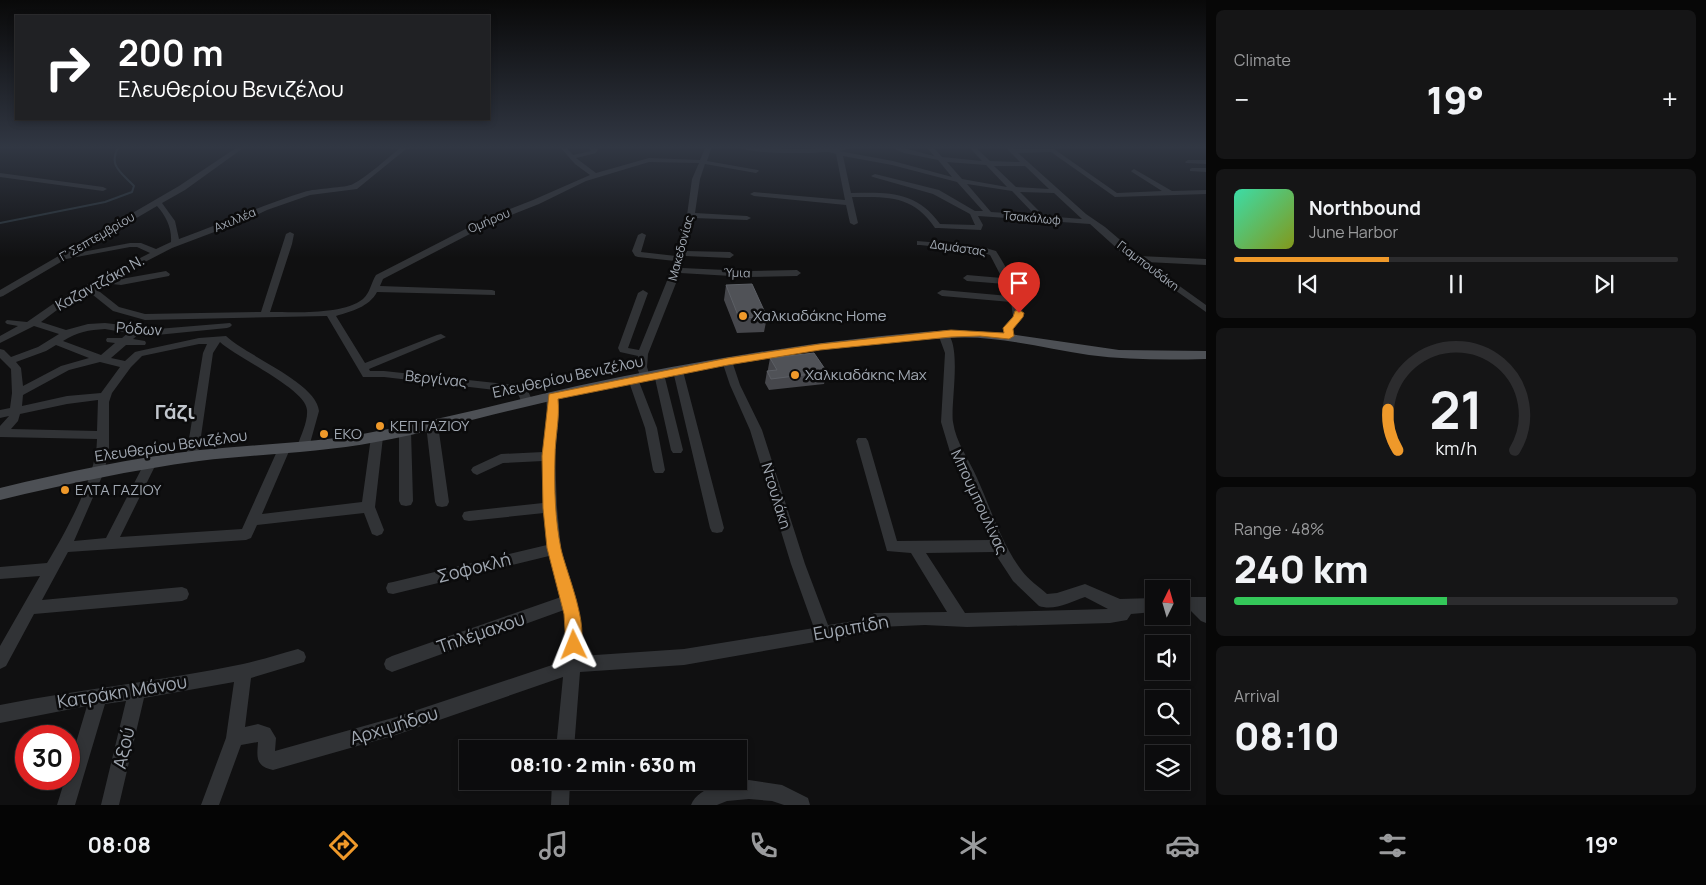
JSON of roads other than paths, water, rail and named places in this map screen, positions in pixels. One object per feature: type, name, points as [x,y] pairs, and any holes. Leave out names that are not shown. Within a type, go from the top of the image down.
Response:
[{"type":"main road","name":"Ελευθερίου Βενιζέλου","points":[[0,494],[151,462],[303,447],[377,437],[552,396],[678,370],[820,347],[943,334],[980,333],[1103,352],[1152,356],[1206,355]]},
{"type":"street","points":[[59,184],[104,190]]},
{"type":"street","name":"Γ' Σεπτεμβρίου","points":[[0,294],[188,184]]},
{"type":"street","name":"Αχιλλέα","points":[[176,243],[308,193],[354,187],[358,184]]},
{"type":"street","name":"Ομήρου","points":[[90,288],[118,310],[151,318],[232,314],[331,314],[361,304],[368,299],[380,276],[440,244],[495,218],[536,202],[573,184]]},
{"type":"street","name":"Μακεδονίας","points":[[646,377],[642,368],[643,354],[677,270],[691,215],[695,184]]},
{"type":"street","points":[[844,184],[854,223]]},
{"type":"street","points":[[961,184],[989,214]]},
{"type":"street","points":[[971,184],[1014,190],[1055,191]]},
{"type":"street","points":[[1008,184],[1043,219]]},
{"type":"street","name":"Γιαμπουδάκη","points":[[1047,184],[1137,259],[1206,309]]},
{"type":"street","points":[[1099,184],[1115,195],[1206,192]]},
{"type":"street","points":[[1155,184],[1170,193]]},
{"type":"street","points":[[847,195],[878,186],[936,192],[973,213],[979,225],[978,228],[938,226],[925,209],[878,186]]},
{"type":"street","points":[[754,194],[849,203]]},
{"type":"street","points":[[157,202],[171,220],[176,233],[176,243]]},
{"type":"street","name":"Τσακάλωφ","points":[[973,213],[1092,222]]},
{"type":"street","points":[[691,215],[747,218]]},
{"type":"street","points":[[265,314],[273,285],[287,250],[290,234]]},
{"type":"street","points":[[642,235],[636,250],[638,254],[680,256],[730,255]]},
{"type":"street","name":"Καζαντζάκη Ν.","points":[[0,340],[32,323],[63,300],[104,281],[176,243]]},
{"type":"street","name":"Δαμάστας","points":[[920,243],[989,251],[995,255],[1019,315],[1008,328],[1009,336]]},
{"type":"street","points":[[59,259],[127,245],[138,245],[156,252]]},
{"type":"street","points":[[1137,259],[1206,262]]},
{"type":"street","name":"Ύμια","points":[[677,270],[748,274],[798,273]]},
{"type":"street","points":[[104,281],[121,282],[166,274]]},
{"type":"street","points":[[967,278],[1007,281]]},
{"type":"street","points":[[373,289],[492,293]]},
{"type":"street","points":[[643,354],[632,353],[623,348],[644,293]]},
{"type":"street","points":[[942,293],[1014,299]]},
{"type":"street","points":[[192,457],[206,362],[210,348],[218,339],[232,314]]},
{"type":"street","points":[[331,314],[332,320],[365,372],[441,337]]},
{"type":"street","points":[[18,393],[64,368],[102,359],[151,318]]},
{"type":"street","points":[[10,322],[32,323],[66,333]]},
{"type":"street","name":"Ρόδων","points":[[11,360],[38,351],[66,333],[81,328],[101,326],[136,331],[163,331],[227,325]]},
{"type":"street","name":"Μπουμπουλίνας","points":[[943,334],[950,353],[948,430],[956,452],[970,476],[998,546],[1018,577],[1041,600],[1055,600],[1085,590],[1110,603],[1124,606]]},
{"type":"street","points":[[0,661],[64,547],[98,472],[103,451],[102,435],[105,396],[127,365],[140,353],[218,339],[296,387],[310,401],[313,412],[303,447]]},
{"type":"street","points":[[111,340],[141,343]]},
{"type":"street","points":[[54,341],[102,359],[127,365]]},
{"type":"street","points":[[0,352],[11,360],[17,371],[18,393],[14,420],[0,433]]},
{"type":"street","name":"Ντουλάκη","points":[[728,361],[735,385],[756,430],[798,564],[823,632]]},
{"type":"street","points":[[678,370],[717,528]]},
{"type":"street","name":"Βεργίνας","points":[[365,372],[514,389],[523,392],[527,402]]},
{"type":"street","points":[[646,377],[677,450]]},
{"type":"street","points":[[646,377],[651,428],[659,470]]},
{"type":"street","points":[[0,414],[67,400],[105,396]]},
{"type":"street","points":[[552,396],[554,408],[549,456],[550,508],[554,548],[570,602],[573,622],[573,666],[566,740]]},
{"type":"street","points":[[432,425],[442,502]]},
{"type":"street","points":[[406,431],[406,501]]},
{"type":"street","points":[[0,433],[102,435]]},
{"type":"street","points":[[377,437],[368,507],[377,530]]},
{"type":"street","points":[[862,442],[892,547],[998,546]]},
{"type":"street","points":[[64,547],[246,534],[284,449]]},
{"type":"street","points":[[476,470],[501,459],[549,456]]},
{"type":"street","points":[[110,544],[151,462]]},
{"type":"street","points":[[252,520],[368,507]]},
{"type":"street","points":[[469,516],[550,508]]},
{"type":"street","points":[[915,547],[960,619]]},
{"type":"street","name":"Σοφοκλή","points":[[393,588],[554,548]]},
{"type":"street","points":[[0,573],[52,569]]},
{"type":"street","points":[[31,608],[182,594]]},
{"type":"street","name":"Τηλέμαχου","points":[[392,664],[570,602]]},
{"type":"street","points":[[1194,604],[1206,616]]},
{"type":"street","points":[[1124,606],[1145,605]]},
{"type":"street","name":"Ευριπίδη","points":[[573,666],[588,662],[684,657],[743,648],[823,632],[872,626],[875,620],[1110,616],[1122,615],[1125,610],[1124,606]]},
{"type":"street","name":"Κατράκη Μάνου","points":[[0,714],[64,700],[137,691],[244,672],[298,658]]},
{"type":"street","name":"Αρχιμήδου","points":[[235,738],[261,732],[267,738],[268,760],[283,759],[446,710],[573,666]]},
{"type":"street","points":[[210,805],[235,738],[244,672]]},
{"type":"street","name":"Αξού","points":[[110,805],[137,691]]},
{"type":"street","points":[[66,805],[99,695]]},
{"type":"street","points":[[560,805],[561,790]]},
{"type":"street","points":[[700,805],[716,795],[750,790],[777,793],[791,798],[801,805]]},
{"type":"waterway","points":[[0,223],[105,202],[132,192],[134,186],[132,184]]},
{"type":"place","name":"Χαλκιαδάκης Home","points":[[743,316]]},
{"type":"place","name":"Χαλκιαδάκης Max","points":[[795,375]]},
{"type":"place","name":"ΚΕΠ ΓΑΖΙΟΥ","points":[[380,426]]},
{"type":"place","name":"EKO","points":[[324,434]]},
{"type":"place","name":"ΕΛΤΑ ΓΑΖΙΟΥ","points":[[65,490]]},
{"type":"district","name":"Γάζι","points":[[175,412]]}]
